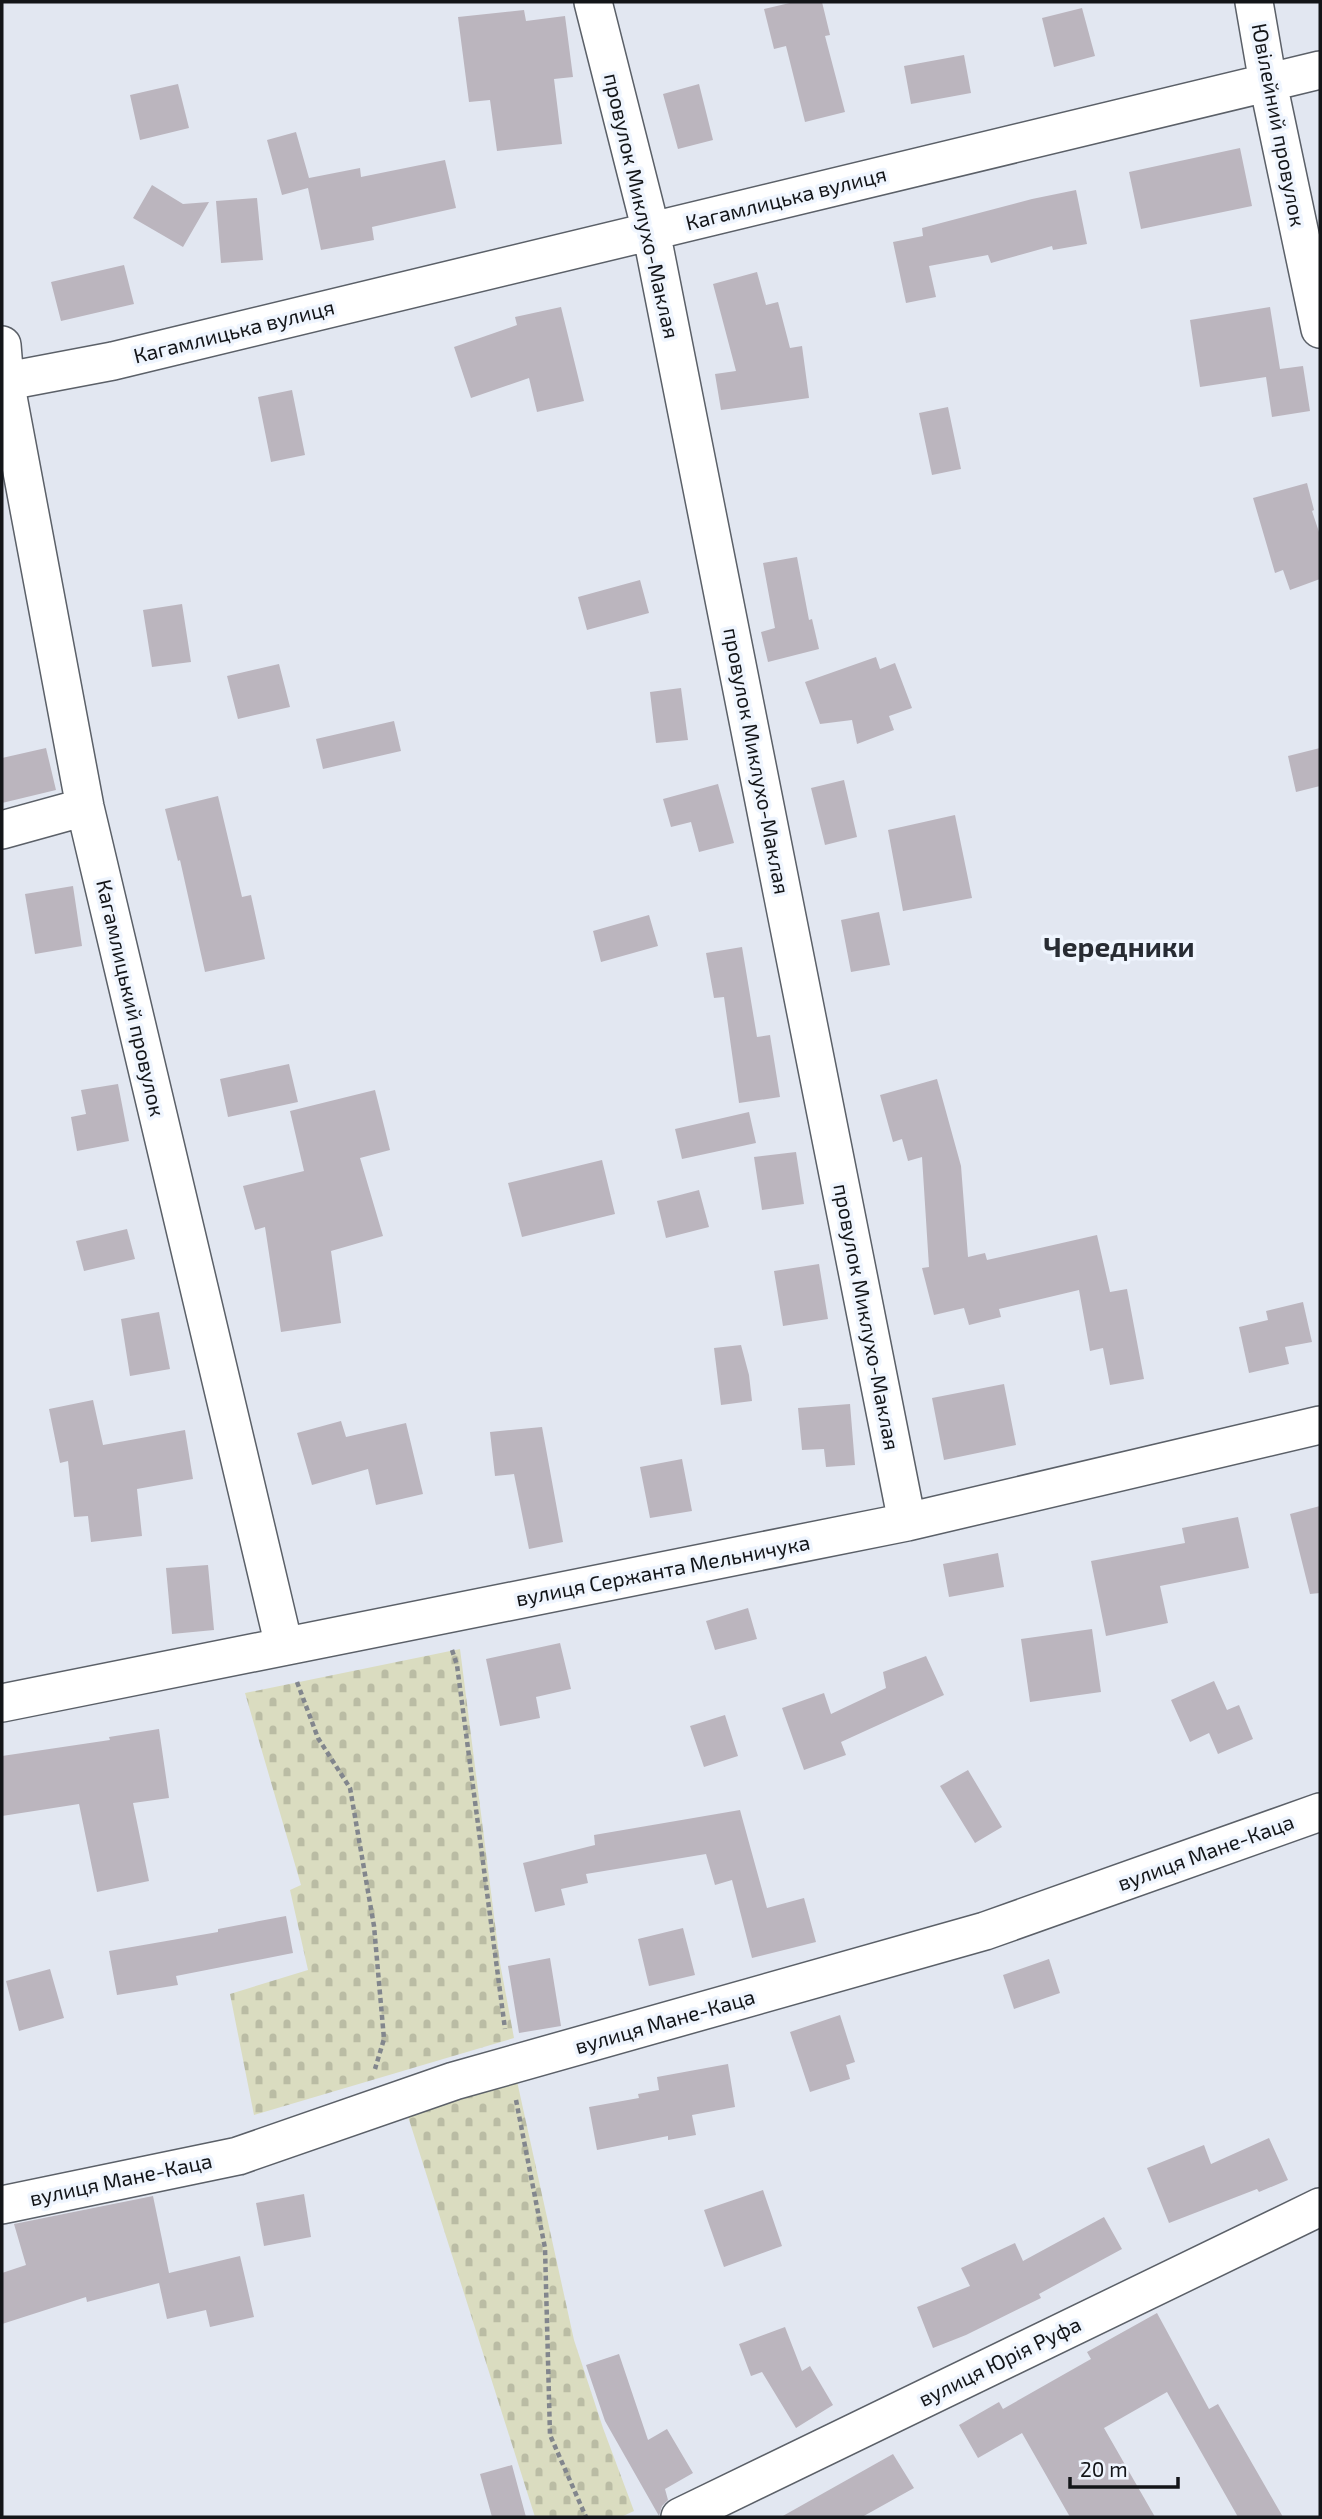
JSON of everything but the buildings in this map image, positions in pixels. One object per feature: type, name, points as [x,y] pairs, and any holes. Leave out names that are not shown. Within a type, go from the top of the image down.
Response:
[{"type":"street","name":"провулок Миклухо-Маклая","points":[[593,2],[651,231],[907,1522]]},
{"type":"street","name":"Ювілейний провулок","points":[[1254,2],[1268,83],[1320,329]]},
{"type":"street","name":"Кагамлицька вулиця","points":[[3,369],[113,361],[1320,70]]},
{"type":"street","name":"Кагамлицький провулок","points":[[3,369],[85,807],[284,1646]]},
{"type":"street","points":[[2,830],[85,807]]},
{"type":"street","name":"вулиця Сержанта Мельничука","points":[[2,1703],[907,1522],[1320,1425]]},
{"type":"street","name":"вулиця Мане-Каца","points":[[2,2205],[238,2156],[454,2081],[985,1931],[1320,1812]]},
{"type":"street","name":"вулиця Юрія Руфа","points":[[680,2517],[1320,2207]]},
{"type":"path","points":[[443,1615],[457,1665],[509,2066],[545,2248],[550,2435],[586,2517]]},
{"type":"path","points":[[284,1646],[318,1738],[350,1788],[374,1926],[384,2039],[362,2113]]},
{"type":"green space","points":[[460,1649],[500,1963],[514,2038],[254,2115],[230,1994],[308,1970],[290,1890],[301,1885],[245,1693]]},
{"type":"green space","points":[[515,2072],[574,2340],[634,2511],[621,2517],[535,2517],[405,2107]]},
{"type":"district","name":"Чередники","points":[[1119,947]]}]
